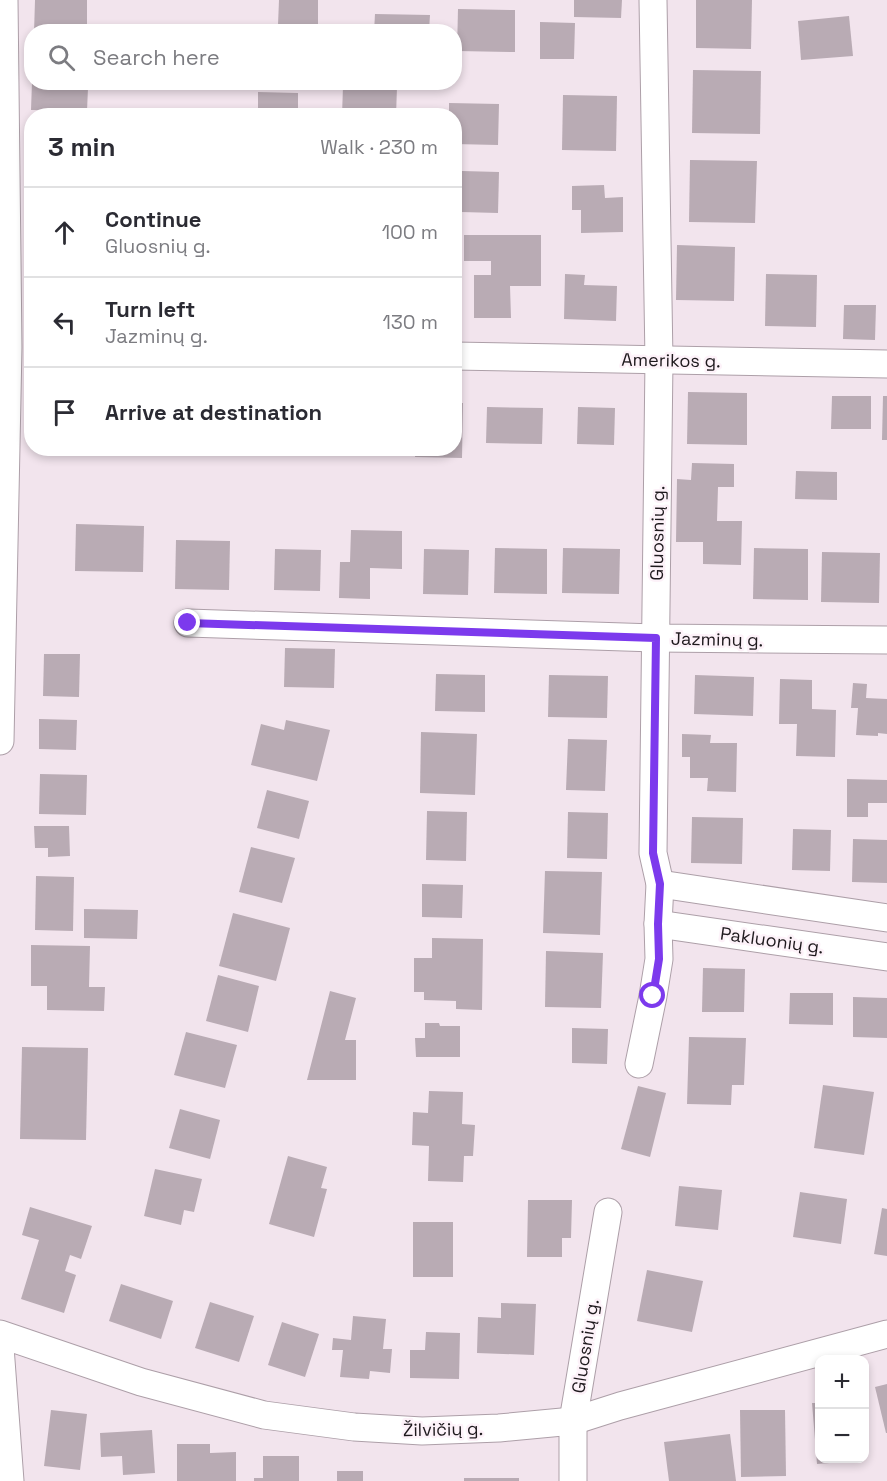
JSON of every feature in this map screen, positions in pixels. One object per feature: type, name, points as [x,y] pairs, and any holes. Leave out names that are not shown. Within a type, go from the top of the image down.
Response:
[{"type":"street","points":[[0,741],[13,347],[4,0]]},
{"type":"street","name":"Gluosnių g.","points":[[639,1064],[659,959],[660,884],[653,853],[659,360],[653,0]]},
{"type":"street","name":"Amerikos g.","points":[[462,356],[887,364]]},
{"type":"street","name":"Jazminų g.","points":[[188,623],[656,638],[887,640]]},
{"type":"street","points":[[660,884],[887,918]]},
{"type":"street","name":"Pakluonių g.","points":[[658,924],[887,957]]},
{"type":"street","name":"Gluosnių g.","points":[[573,1481],[573,1421],[609,1212]]},
{"type":"street","name":"Žilvičių g.","points":[[0,1334],[141,1382],[264,1415],[354,1427],[422,1431],[499,1428],[573,1421],[620,1406],[887,1334]]},
{"type":"street","points":[[0,1347],[10,1481]]},
{"type":"building","points":[[35,0],[87,0],[87,24],[34,24]]},
{"type":"building","points":[[279,0],[318,0],[318,24],[278,24]]},
{"type":"building","points":[[574,0],[622,0],[621,18],[574,17]]},
{"type":"building","points":[[696,0],[752,0],[751,49],[696,48]]},
{"type":"building","points":[[458,9],[515,10],[515,52],[462,51],[462,24],[458,24]]},
{"type":"building","points":[[375,14],[430,15],[429,24],[374,24]]},
{"type":"building","points":[[849,16],[853,56],[801,60],[798,21]]},
{"type":"building","points":[[540,22],[575,23],[574,59],[540,59]]},
{"type":"building","points":[[693,70],[761,71],[760,134],[692,133]]},
{"type":"building","points":[[32,90],[88,90],[87,108],[31,108]]},
{"type":"building","points":[[343,90],[397,90],[396,108],[342,108]]},
{"type":"building","points":[[258,92],[298,93],[298,108],[258,108]]},
{"type":"building","points":[[563,95],[617,96],[616,151],[562,150]]},
{"type":"building","points":[[449,103],[499,104],[498,145],[462,144],[462,108],[449,108]]},
{"type":"building","points":[[690,160],[757,161],[755,223],[689,222]]},
{"type":"building","points":[[462,171],[499,172],[498,213],[462,212]]},
{"type":"building","points":[[604,185],[605,198],[623,197],[623,232],[581,233],[581,210],[572,210],[572,186]]},
{"type":"building","points":[[464,235],[541,235],[541,286],[510,286],[511,318],[474,318],[474,275],[491,275],[491,261],[464,261]]},
{"type":"building","points":[[677,245],[735,247],[734,301],[676,300]]},
{"type":"building","points":[[565,274],[585,275],[584,285],[617,286],[616,321],[564,319]]},
{"type":"building","points":[[766,274],[817,275],[816,327],[765,326]]},
{"type":"building","points":[[844,305],[876,305],[875,340],[843,339]]},
{"type":"building","points":[[688,392],[747,393],[747,445],[687,444]]},
{"type":"building","points":[[832,396],[871,396],[871,429],[831,429]]},
{"type":"building","points":[[883,396],[887,396],[887,440],[882,440]]},
{"type":"building","points":[[463,403],[462,458],[415,457],[462,456]]},
{"type":"building","points":[[487,407],[543,408],[542,444],[486,443]]},
{"type":"building","points":[[578,407],[615,408],[614,445],[577,444]]},
{"type":"building","points":[[692,463],[734,464],[734,487],[718,487],[717,521],[742,521],[741,565],[703,564],[703,542],[676,542],[677,479],[691,480]]},
{"type":"building","points":[[796,471],[837,472],[837,500],[795,499]]},
{"type":"building","points":[[76,524],[144,526],[143,572],[75,571]]},
{"type":"building","points":[[351,530],[402,531],[402,569],[370,568],[370,599],[339,598],[340,562],[350,562]]},
{"type":"building","points":[[176,540],[230,541],[229,590],[175,589]]},
{"type":"building","points":[[495,548],[547,549],[547,594],[494,593]]},
{"type":"building","points":[[563,548],[620,549],[619,594],[562,593]]},
{"type":"building","points":[[754,548],[808,549],[808,600],[753,599]]},
{"type":"building","points":[[275,549],[321,550],[320,591],[274,590]]},
{"type":"building","points":[[424,549],[469,550],[468,595],[423,594]]},
{"type":"building","points":[[822,552],[880,553],[879,603],[821,602]]},
{"type":"building","points":[[285,648],[335,649],[334,688],[284,687]]},
{"type":"building","points":[[44,654],[80,654],[79,697],[43,696]]},
{"type":"building","points":[[436,674],[485,675],[485,712],[435,711]]},
{"type":"building","points":[[549,675],[608,676],[607,718],[548,717]]},
{"type":"building","points":[[695,675],[754,677],[753,716],[694,714]]},
{"type":"building","points":[[780,679],[812,680],[812,709],[836,710],[835,757],[796,756],[797,724],[779,724]]},
{"type":"building","points":[[853,683],[867,684],[866,698],[887,699],[887,734],[856,735],[858,708],[851,708]]},
{"type":"building","points":[[39,719],[77,720],[76,750],[39,749]]},
{"type":"building","points":[[286,720],[330,730],[317,781],[251,765],[261,724],[284,730]]},
{"type":"building","points":[[421,732],[477,734],[475,795],[420,793]]},
{"type":"building","points":[[682,734],[711,735],[710,743],[737,743],[736,792],[707,791],[708,778],[690,778],[690,757],[682,757]]},
{"type":"building","points":[[568,739],[607,740],[605,791],[566,790]]},
{"type":"building","points":[[40,774],[87,775],[86,815],[39,814]]},
{"type":"building","points":[[847,779],[887,780],[887,803],[868,803],[868,817],[847,817]]},
{"type":"building","points":[[267,790],[309,801],[299,839],[257,828]]},
{"type":"building","points":[[427,811],[467,812],[466,861],[426,860]]},
{"type":"building","points":[[568,812],[608,813],[607,859],[567,858]]},
{"type":"building","points":[[692,817],[743,818],[742,864],[691,863]]},
{"type":"building","points":[[34,826],[69,826],[70,856],[48,857],[48,848],[35,848]]},
{"type":"building","points":[[793,829],[831,830],[830,871],[792,870]]},
{"type":"building","points":[[853,839],[887,840],[887,883],[852,882]]},
{"type":"building","points":[[251,847],[295,858],[282,903],[239,892]]},
{"type":"building","points":[[545,871],[602,872],[600,935],[543,933]]},
{"type":"building","points":[[36,876],[74,877],[73,931],[35,930]]},
{"type":"building","points":[[422,884],[463,885],[462,918],[422,917]]},
{"type":"building","points":[[84,909],[138,910],[137,939],[84,938]]},
{"type":"building","points":[[233,913],[290,928],[276,981],[219,966]]},
{"type":"building","points":[[432,938],[483,939],[482,1010],[456,1009],[456,1001],[424,1000],[424,992],[414,992],[414,958],[432,958]]},
{"type":"building","points":[[31,945],[90,946],[89,987],[105,987],[104,1011],[47,1010],[47,986],[31,986]]},
{"type":"building","points":[[546,951],[603,953],[601,1008],[545,1007]]},
{"type":"building","points":[[703,968],[745,969],[744,1012],[702,1012]]},
{"type":"building","points":[[218,975],[259,986],[248,1032],[206,1021]]},
{"type":"building","points":[[330,991],[356,998],[345,1040],[356,1040],[356,1080],[307,1080]]},
{"type":"building","points":[[790,993],[833,993],[833,1025],[789,1024]]},
{"type":"building","points":[[853,997],[887,998],[887,1038],[853,1037]]},
{"type":"building","points":[[425,1023],[460,1026],[460,1057],[416,1057],[415,1038],[425,1038]]},
{"type":"building","points":[[572,1028],[608,1029],[607,1064],[572,1063]]},
{"type":"building","points":[[186,1032],[237,1045],[225,1088],[174,1075]]},
{"type":"building","points":[[689,1037],[746,1038],[744,1085],[732,1085],[731,1105],[687,1104]]},
{"type":"building","points":[[22,1047],[88,1048],[86,1140],[20,1139]]},
{"type":"building","points":[[823,1085],[874,1092],[864,1155],[814,1148]]},
{"type":"building","points":[[638,1086],[666,1093],[650,1157],[621,1149]]},
{"type":"building","points":[[429,1091],[463,1092],[462,1124],[475,1125],[473,1156],[464,1156],[463,1182],[428,1181],[429,1146],[412,1145],[413,1112],[428,1113]]},
{"type":"building","points":[[180,1109],[220,1120],[210,1159],[169,1148]]},
{"type":"building","points":[[288,1156],[327,1167],[321,1188],[327,1189],[314,1237],[269,1224]]},
{"type":"building","points":[[155,1169],[202,1179],[194,1212],[184,1210],[181,1225],[144,1216]]},
{"type":"building","points":[[679,1186],[722,1190],[718,1230],[675,1226]]},
{"type":"building","points":[[800,1192],[847,1199],[841,1244],[793,1237]]},
{"type":"building","points":[[528,1200],[572,1200],[571,1238],[562,1238],[562,1257],[527,1257]]},
{"type":"building","points":[[30,1207],[92,1226],[81,1259],[70,1255],[65,1271],[76,1275],[64,1313],[21,1299],[39,1240],[22,1235]]},
{"type":"building","points":[[882,1208],[887,1209],[887,1256],[874,1254]]},
{"type":"building","points":[[413,1222],[453,1222],[453,1277],[413,1277]]},
{"type":"building","points":[[647,1270],[703,1281],[692,1332],[637,1321]]},
{"type":"building","points":[[121,1284],[173,1301],[161,1339],[109,1321]]},
{"type":"building","points":[[210,1302],[254,1316],[239,1362],[195,1348]]},
{"type":"building","points":[[501,1303],[536,1304],[534,1355],[477,1353],[478,1317],[501,1318]]},
{"type":"building","points":[[353,1316],[386,1319],[383,1349],[392,1349],[390,1373],[370,1371],[369,1379],[340,1377],[343,1350],[332,1350],[333,1338],[351,1340]]},
{"type":"building","points":[[282,1322],[319,1334],[305,1377],[268,1365]]},
{"type":"building","points":[[426,1332],[460,1333],[459,1379],[410,1378],[410,1350],[425,1350]]},
{"type":"building","points":[[887,1384],[887,1433],[886,1433],[875,1387]]},
{"type":"building","points":[[812,1403],[815,1403],[815,1440]]},
{"type":"building","points":[[51,1410],[87,1414],[80,1470],[44,1466]]},
{"type":"building","points":[[740,1410],[785,1410],[786,1476],[741,1477]]},
{"type":"building","points":[[152,1430],[155,1473],[123,1475],[122,1456],[101,1457],[100,1433]]},
{"type":"building","points":[[730,1434],[736,1481],[669,1481],[664,1442]]},
{"type":"building","points":[[177,1444],[210,1444],[210,1453],[236,1452],[236,1481],[177,1481]]},
{"type":"building","points":[[263,1456],[299,1456],[299,1481],[254,1481],[254,1478],[263,1478]]},
{"type":"building","points":[[337,1471],[363,1471],[363,1481],[337,1481]]},
{"type":"building","points":[[464,1478],[519,1478],[519,1481],[464,1481]]},
{"type":"route","points":[[188,623],[656,638],[653,853],[660,884],[659,959],[653,996]]}]
